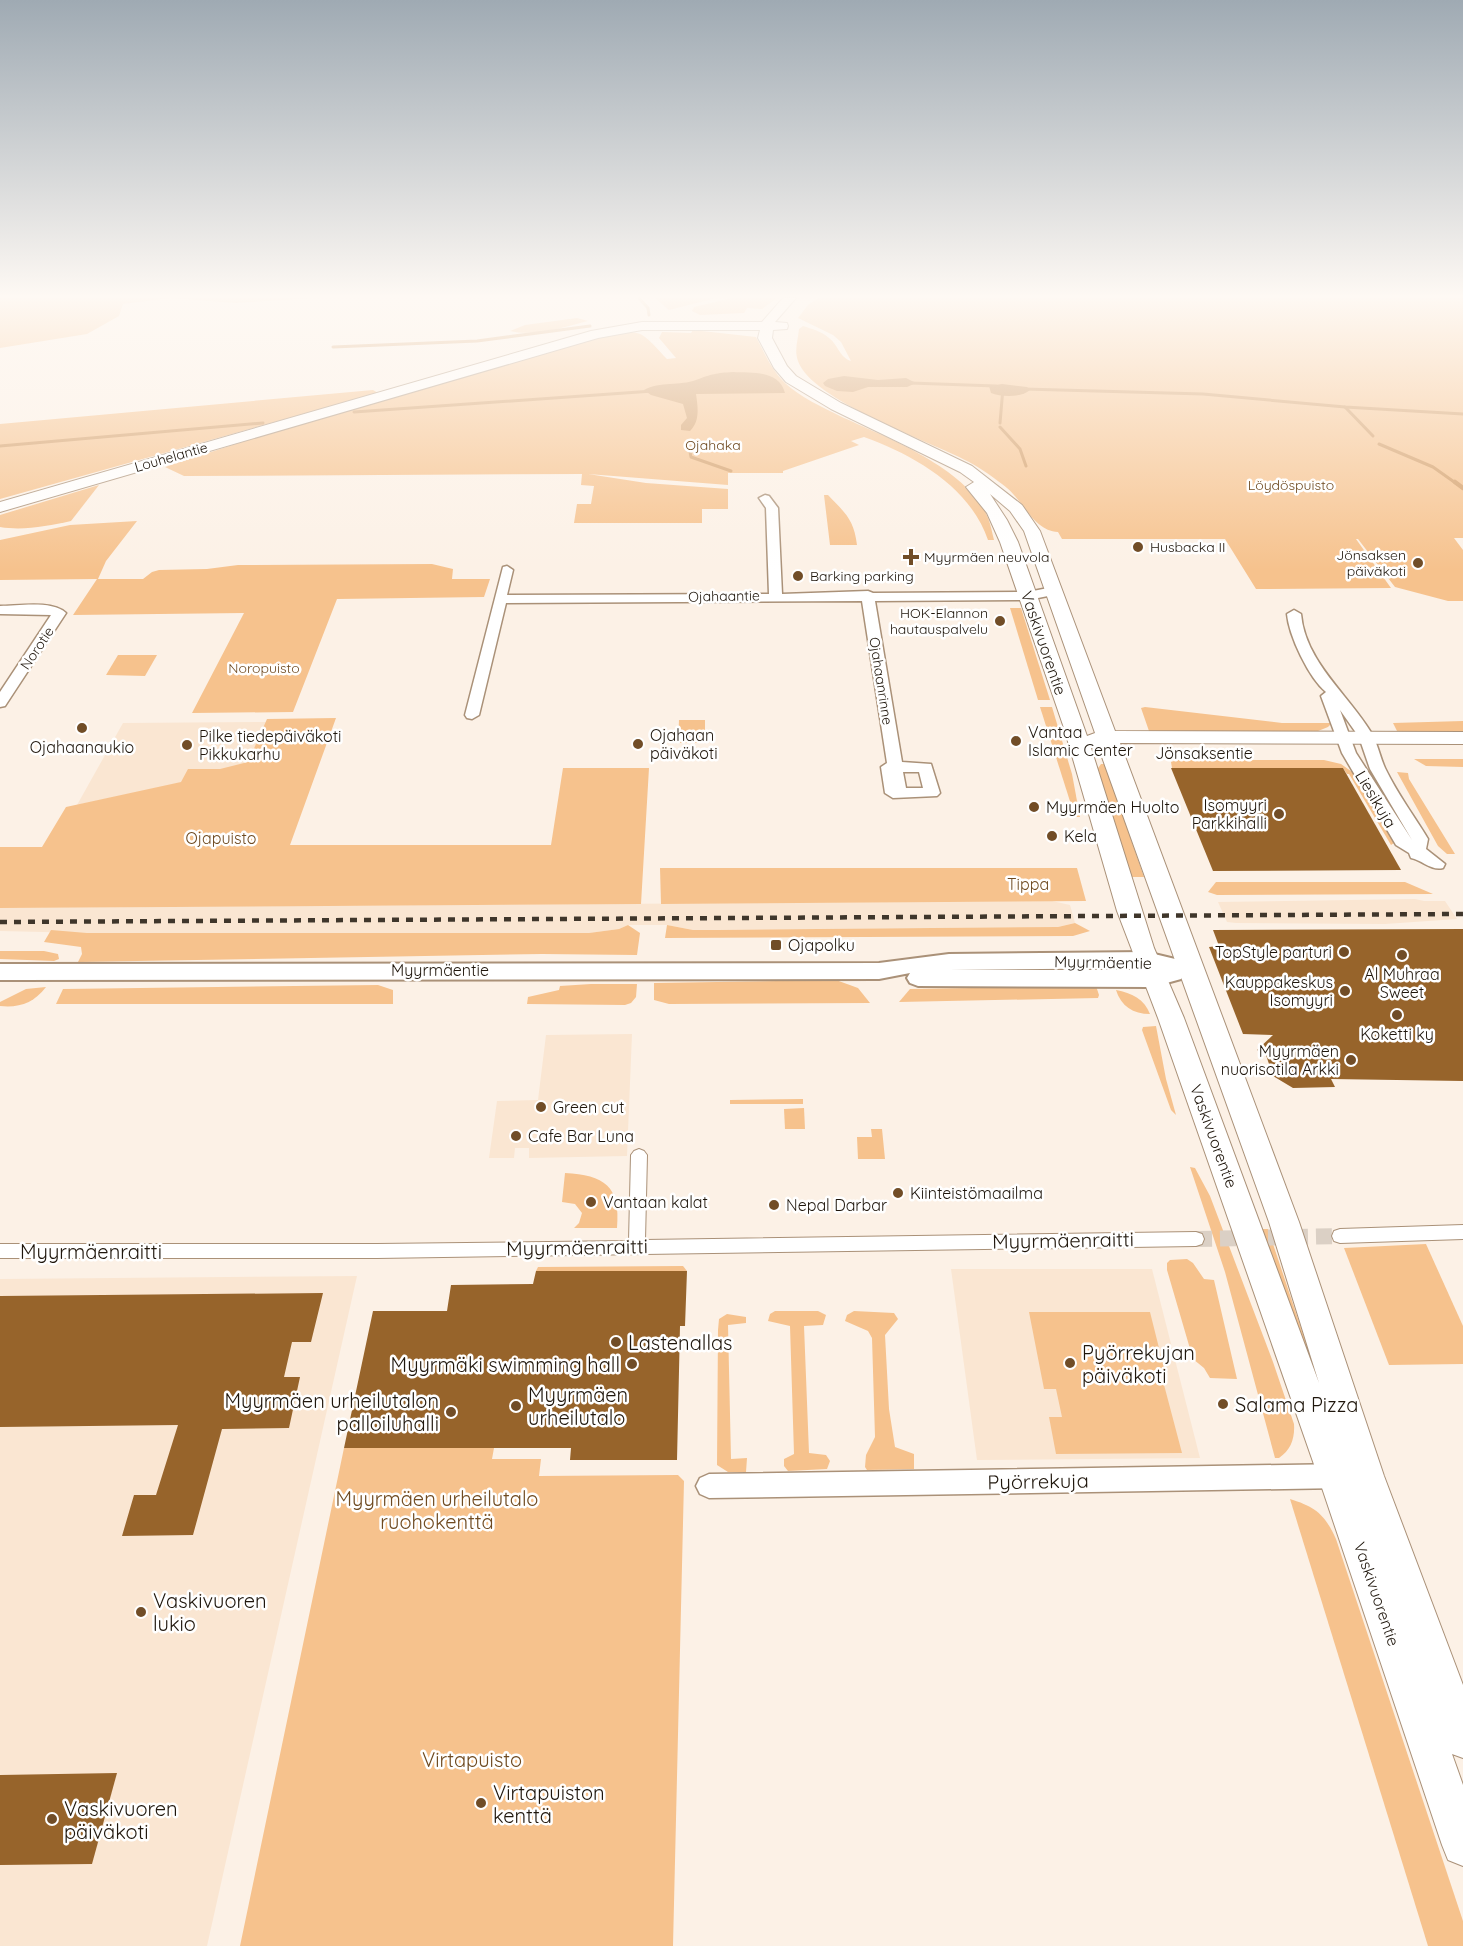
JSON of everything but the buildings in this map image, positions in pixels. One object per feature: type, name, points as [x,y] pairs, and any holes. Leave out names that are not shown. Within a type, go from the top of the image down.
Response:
[{"type":"main road","name":"Louhelantie","points":[[0,507],[407,389]]},
{"type":"main road","name":"Vaskivuorentie","points":[[809,389],[836,406],[966,469],[992,486],[1016,508],[1032,531],[1108,745],[1284,1222],[1351,1476],[1463,1845]]},
{"type":"main road","name":"Vaskivuorentie","points":[[931,453],[958,472],[987,499],[1001,522],[1027,591],[1079,746],[1149,969],[1171,1018],[1351,1476],[1463,1738]]},
{"type":"main road","name":"Jönsaksentie","points":[[1079,746],[1369,745],[1463,738]]},
{"type":"main road","name":"Jönsaksentie","points":[[1369,745],[1463,752]]},
{"type":"street","points":[[765,498],[772,508],[776,596]]},
{"type":"street","points":[[472,715],[507,570]]},
{"type":"street","name":"Ojahaantie","points":[[500,599],[948,595],[1053,591]]},
{"type":"street","name":"Ojahaanrinne","points":[[868,595],[894,767]]},
{"type":"street","name":"Norotie","points":[[0,610],[49,610],[59,613],[0,703]]},
{"type":"street","points":[[1294,614],[1300,640],[1326,686]]},
{"type":"street","name":"Liesikuja","points":[[1326,686],[1333,691],[1355,719],[1369,745],[1378,769],[1420,839],[1418,854]]},
{"type":"street","name":"Liesikuja","points":[[1326,686],[1326,692],[1346,745],[1402,841],[1418,854],[1437,864]]},
{"type":"street","name":"Ojahaanrinne","points":[[889,767],[894,767],[926,767],[932,793],[893,793],[889,767]]},
{"type":"street","name":"Myyrmäentie","points":[[0,972],[879,971],[914,978],[1149,969],[1192,970]]},
{"type":"street","points":[[637,1246],[639,1155]]},
{"type":"street","points":[[1340,1236],[1463,1232]]},
{"type":"street","name":"Myyrmäenraitti","points":[[0,1251],[377,1251],[637,1246],[1155,1245],[1196,1239]]},
{"type":"street","name":"Pyörrekuja","points":[[709,1486],[1351,1476]]},
{"type":"shaded area","points":[[783,389],[785,393],[696,394],[697,419],[690,431],[681,430],[681,425],[687,418],[683,404],[651,395],[644,390]]},
{"type":"shaded area","points":[[832,389],[863,389],[853,392]]},
{"type":"shaded area","points":[[990,389],[1030,390],[1011,396],[991,393]]},
{"type":"shaded area","name":"Pilke tiedepäiväkoti Pikkukarhu","points":[[272,722],[254,767],[77,805],[123,723]]},
{"type":"shaded area","points":[[1415,899],[1445,901],[1457,919],[1385,924],[1236,923],[1227,922],[1218,902]]},
{"type":"shaded area","points":[[1052,901],[1070,905],[1075,923],[1058,927],[719,930],[693,930],[667,925],[628,925],[619,929],[589,933],[0,931],[0,908]]},
{"type":"shaded area","points":[[632,1034],[627,1156],[529,1158],[529,1148],[515,1148],[514,1158],[489,1158],[497,1101],[538,1100],[546,1035]]},
{"type":"shaded area","name":"Pyörrekujan päiväkoti","points":[[951,1269],[1152,1269],[1200,1458],[977,1460]]},
{"type":"shaded area","name":"Vaskivuoren lukio","points":[[357,1276],[207,1946],[0,1946],[0,1279]]},
{"type":"green space","name":"Ojahaka","points":[[423,389],[792,389],[826,409],[901,444],[944,469],[978,500],[988,518],[994,540],[988,540],[980,521],[968,504],[938,475],[902,453],[864,437],[851,441],[859,445],[783,471],[783,473],[728,473],[728,485],[588,474],[646,483],[728,489],[728,509],[702,509],[702,523],[574,523],[577,504],[591,504],[594,486],[581,485],[582,474],[184,476],[165,467],[251,439]]},
{"type":"green space","name":"Löydöspuisto","points":[[823,389],[1463,389],[1463,538],[1454,538],[1463,550],[1463,601],[1448,601],[1395,587],[1358,539],[1356,539],[1391,588],[1256,589],[1225,539],[1062,539],[1058,532],[1042,527],[1013,494],[984,471],[951,453],[874,419]]},
{"type":"green space","points":[[373,390],[378,393],[0,499],[0,424]]},
{"type":"green space","points":[[99,485],[71,521],[27,528],[0,527],[0,515]]},
{"type":"green space","points":[[824,495],[828,495],[848,517],[854,529],[857,545],[830,545]]},
{"type":"green space","name":"Noropuisto","points":[[137,521],[106,561],[98,579],[143,579],[159,570],[207,569],[238,565],[432,564],[453,569],[452,579],[490,579],[484,597],[337,599],[293,712],[192,713],[244,613],[73,615],[97,579],[0,580],[0,540],[70,525]]},
{"type":"green space","points":[[1010,608],[1021,608],[1050,700],[1038,700]]},
{"type":"green space","points":[[118,655],[157,655],[145,676],[106,675]]},
{"type":"green space","points":[[1040,707],[1052,707],[1072,774],[1080,817],[1075,817]]},
{"type":"green space","points":[[1141,708],[1282,723],[1332,723],[1318,731],[1149,731]]},
{"type":"green space","name":"Ojapuisto","points":[[336,718],[290,845],[551,845],[563,768],[649,768],[641,904],[0,908],[0,847],[42,847],[66,807],[181,782],[188,769],[220,769],[248,762],[267,719]]},
{"type":"green space","points":[[679,720],[705,720],[705,743],[678,743]]},
{"type":"green space","points":[[1463,721],[1463,731],[1397,731],[1393,723]]},
{"type":"green space","points":[[1414,759],[1463,759],[1463,767],[1426,766]]},
{"type":"green space","points":[[1177,760],[1324,760],[1341,764],[1355,774],[1394,843],[1391,845],[1349,774],[1343,768],[1172,768],[1171,762]]},
{"type":"green space","points":[[1101,764],[1105,764],[1144,877],[1132,877],[1096,771]]},
{"type":"green space","points":[[1397,772],[1408,773],[1409,779],[1455,854],[1447,854],[1438,846]]},
{"type":"green space","name":"Tippa","points":[[660,868],[1077,868],[1086,901],[661,904]]},
{"type":"green space","points":[[1216,882],[1405,882],[1433,894],[1217,895],[1208,892]]},
{"type":"green space","points":[[1075,923],[1090,931],[1073,936],[665,938],[667,925],[693,930],[719,930],[1058,927]]},
{"type":"green space","points":[[628,925],[640,933],[637,955],[542,954],[78,962],[82,954],[81,947],[44,942],[51,930],[87,933],[589,933],[619,929]]},
{"type":"green space","points":[[0,951],[44,951],[58,954],[59,959],[54,961],[0,959]]},
{"type":"green space","points":[[836,980],[858,988],[870,1003],[669,1004],[654,1000],[654,983]]},
{"type":"green space","points":[[637,984],[636,997],[631,1003],[625,1005],[527,1004],[528,997],[559,990],[560,986]]},
{"type":"green space","points":[[378,985],[393,990],[393,1004],[56,1004],[63,989]]},
{"type":"green space","points":[[1096,986],[1098,998],[899,1002],[910,989]]},
{"type":"green space","points":[[46,987],[31,1001],[14,1006],[0,1006],[0,1002],[26,989]]},
{"type":"green space","points":[[1116,990],[1137,998],[1150,1014],[1128,1008]]},
{"type":"green space","points":[[1156,1026],[1166,1079],[1176,1115],[1171,1110],[1142,1030],[1143,1027]]},
{"type":"green space","points":[[803,1099],[803,1104],[730,1104],[730,1100]]},
{"type":"green space","points":[[804,1108],[805,1129],[785,1129],[784,1109]]},
{"type":"green space","points":[[871,1129],[882,1129],[885,1159],[858,1159],[857,1137],[872,1137]]},
{"type":"green space","points":[[1190,1167],[1195,1168],[1210,1196],[1294,1424],[1291,1443],[1287,1451],[1279,1458],[1275,1458],[1225,1272]]},
{"type":"green space","points":[[565,1173],[600,1180],[607,1186],[616,1202],[617,1228],[574,1228],[579,1223],[582,1213],[575,1204],[562,1202]]},
{"type":"green space","points":[[1254,1229],[1268,1229],[1337,1436]]},
{"type":"green space","points":[[1426,1244],[1463,1326],[1463,1364],[1389,1365],[1344,1248]]},
{"type":"green space","points":[[1187,1259],[1193,1263],[1204,1279],[1214,1280],[1237,1379],[1210,1378],[1204,1368],[1193,1359],[1167,1270],[1167,1263],[1170,1260]]},
{"type":"green space","points":[[683,1266],[687,1271],[536,1271],[538,1267]]},
{"type":"green space","points":[[775,1311],[818,1311],[826,1315],[823,1325],[804,1326],[809,1453],[826,1455],[830,1461],[827,1469],[788,1471],[784,1466],[784,1459],[794,1454],[790,1326],[768,1321],[770,1314]]},
{"type":"green space","points":[[854,1311],[894,1313],[898,1319],[885,1335],[889,1409],[895,1447],[914,1454],[914,1469],[867,1470],[865,1467],[866,1455],[875,1437],[872,1338],[868,1331],[845,1321],[847,1315]]},
{"type":"green space","points":[[1029,1312],[1150,1312],[1167,1380],[1163,1381],[1182,1453],[1056,1454],[1049,1417],[1062,1417],[1056,1389],[1044,1389]]},
{"type":"green space","points":[[727,1314],[746,1317],[746,1323],[728,1325],[731,1459],[747,1458],[746,1472],[728,1472],[717,1465],[718,1330],[719,1319]]},
{"type":"green space","name":"Virtapuiston kenttä","points":[[344,1448],[494,1448],[492,1459],[541,1459],[539,1476],[678,1475],[684,1481],[673,1946],[240,1946]]},
{"type":"green space","points":[[1290,1499],[1307,1505],[1319,1513],[1336,1539],[1463,1921],[1463,1946],[1428,1946]]},
{"type":"waterway","points":[[1000,423],[1003,389]]},
{"type":"waterway","points":[[1024,389],[1203,394],[1345,407]]},
{"type":"waterway","points":[[354,412],[653,391]]},
{"type":"waterway","points":[[1345,407],[1463,414]]},
{"type":"waterway","points":[[1345,407],[1373,436]]},
{"type":"waterway","points":[[0,446],[263,423]]},
{"type":"waterway","points":[[1000,427],[1020,449],[1026,466]]},
{"type":"waterway","points":[[688,441],[691,457],[731,471]]},
{"type":"waterway","points":[[1379,444],[1433,467],[1457,484]]},
{"type":"waterway","points":[[1455,482],[1463,488]]},
{"type":"tunnel","points":[[1196,1239],[1340,1236]]},
{"type":"railway","points":[[0,922],[1463,914]]},
{"type":"place","name":"Husbacka II","points":[[1138,547]]},
{"type":"place","name":"Myyrmäen neuvola","points":[[911,557]]},
{"type":"place","name":"Jönsaksen päiväkoti","points":[[1418,563]]},
{"type":"place","name":"Barking parking","points":[[798,576]]},
{"type":"place","name":"HOK-Elannon hautauspalvelu","points":[[1000,621]]},
{"type":"place","name":"Ojahaanaukio","points":[[82,728]]},
{"type":"place","name":"Vantaa Islamic Center","points":[[1016,741]]},
{"type":"place","name":"Ojahaan päiväkoti","points":[[638,744]]},
{"type":"place","name":"Pilke tiedepäiväkoti Pikkukarhu","points":[[187,745]]},
{"type":"place","name":"Myyrmäen Huolto","points":[[1034,807]]},
{"type":"place","name":"Isomyyri Parkkihalli","points":[[1279,814]]},
{"type":"place","name":"Kela","points":[[1052,836]]},
{"type":"place","name":"Ojapolku","points":[[776,945]]},
{"type":"place","name":"TopStyle parturi","points":[[1344,952]]},
{"type":"place","name":"Al Muhraa Sweet","points":[[1402,955]]},
{"type":"place","name":"Kauppakeskus Isomyyri","points":[[1345,991]]},
{"type":"place","name":"Koketti ky","points":[[1397,1015]]},
{"type":"place","name":"Myyrmäen nuorisotila Arkki","points":[[1351,1060]]},
{"type":"place","name":"Green cut","points":[[541,1107]]},
{"type":"place","name":"Cafe Bar Luna","points":[[516,1136]]},
{"type":"place","name":"Kiinteistömaailma","points":[[898,1193]]},
{"type":"place","name":"Vantaan kalat","points":[[591,1202]]},
{"type":"place","name":"Nepal Darbar","points":[[774,1205]]},
{"type":"place","name":"Lastenallas","points":[[616,1342]]},
{"type":"place","name":"Pyörrekujan päiväkoti","points":[[1070,1363]]},
{"type":"place","name":"Myyrmäki swimming hall","points":[[632,1364]]},
{"type":"place","name":"Salama Pizza","points":[[1223,1404]]},
{"type":"place","name":"Myyrmäen urheilutalo","points":[[516,1406]]},
{"type":"place","name":"Myyrmäen urheilutalon palloiluhalli","points":[[451,1412]]},
{"type":"place","name":"Vaskivuoren lukio","points":[[141,1612]]},
{"type":"place","name":"Virtapuiston kenttä","points":[[481,1803]]},
{"type":"place","name":"Vaskivuoren päiväkoti","points":[[52,1819]]},
{"type":"park label","name":"Myyrmäen urheilutalo ruohokenttä","points":[[437,1510]]},
{"type":"park label","name":"Virtapuisto","points":[[472,1759]]}]
